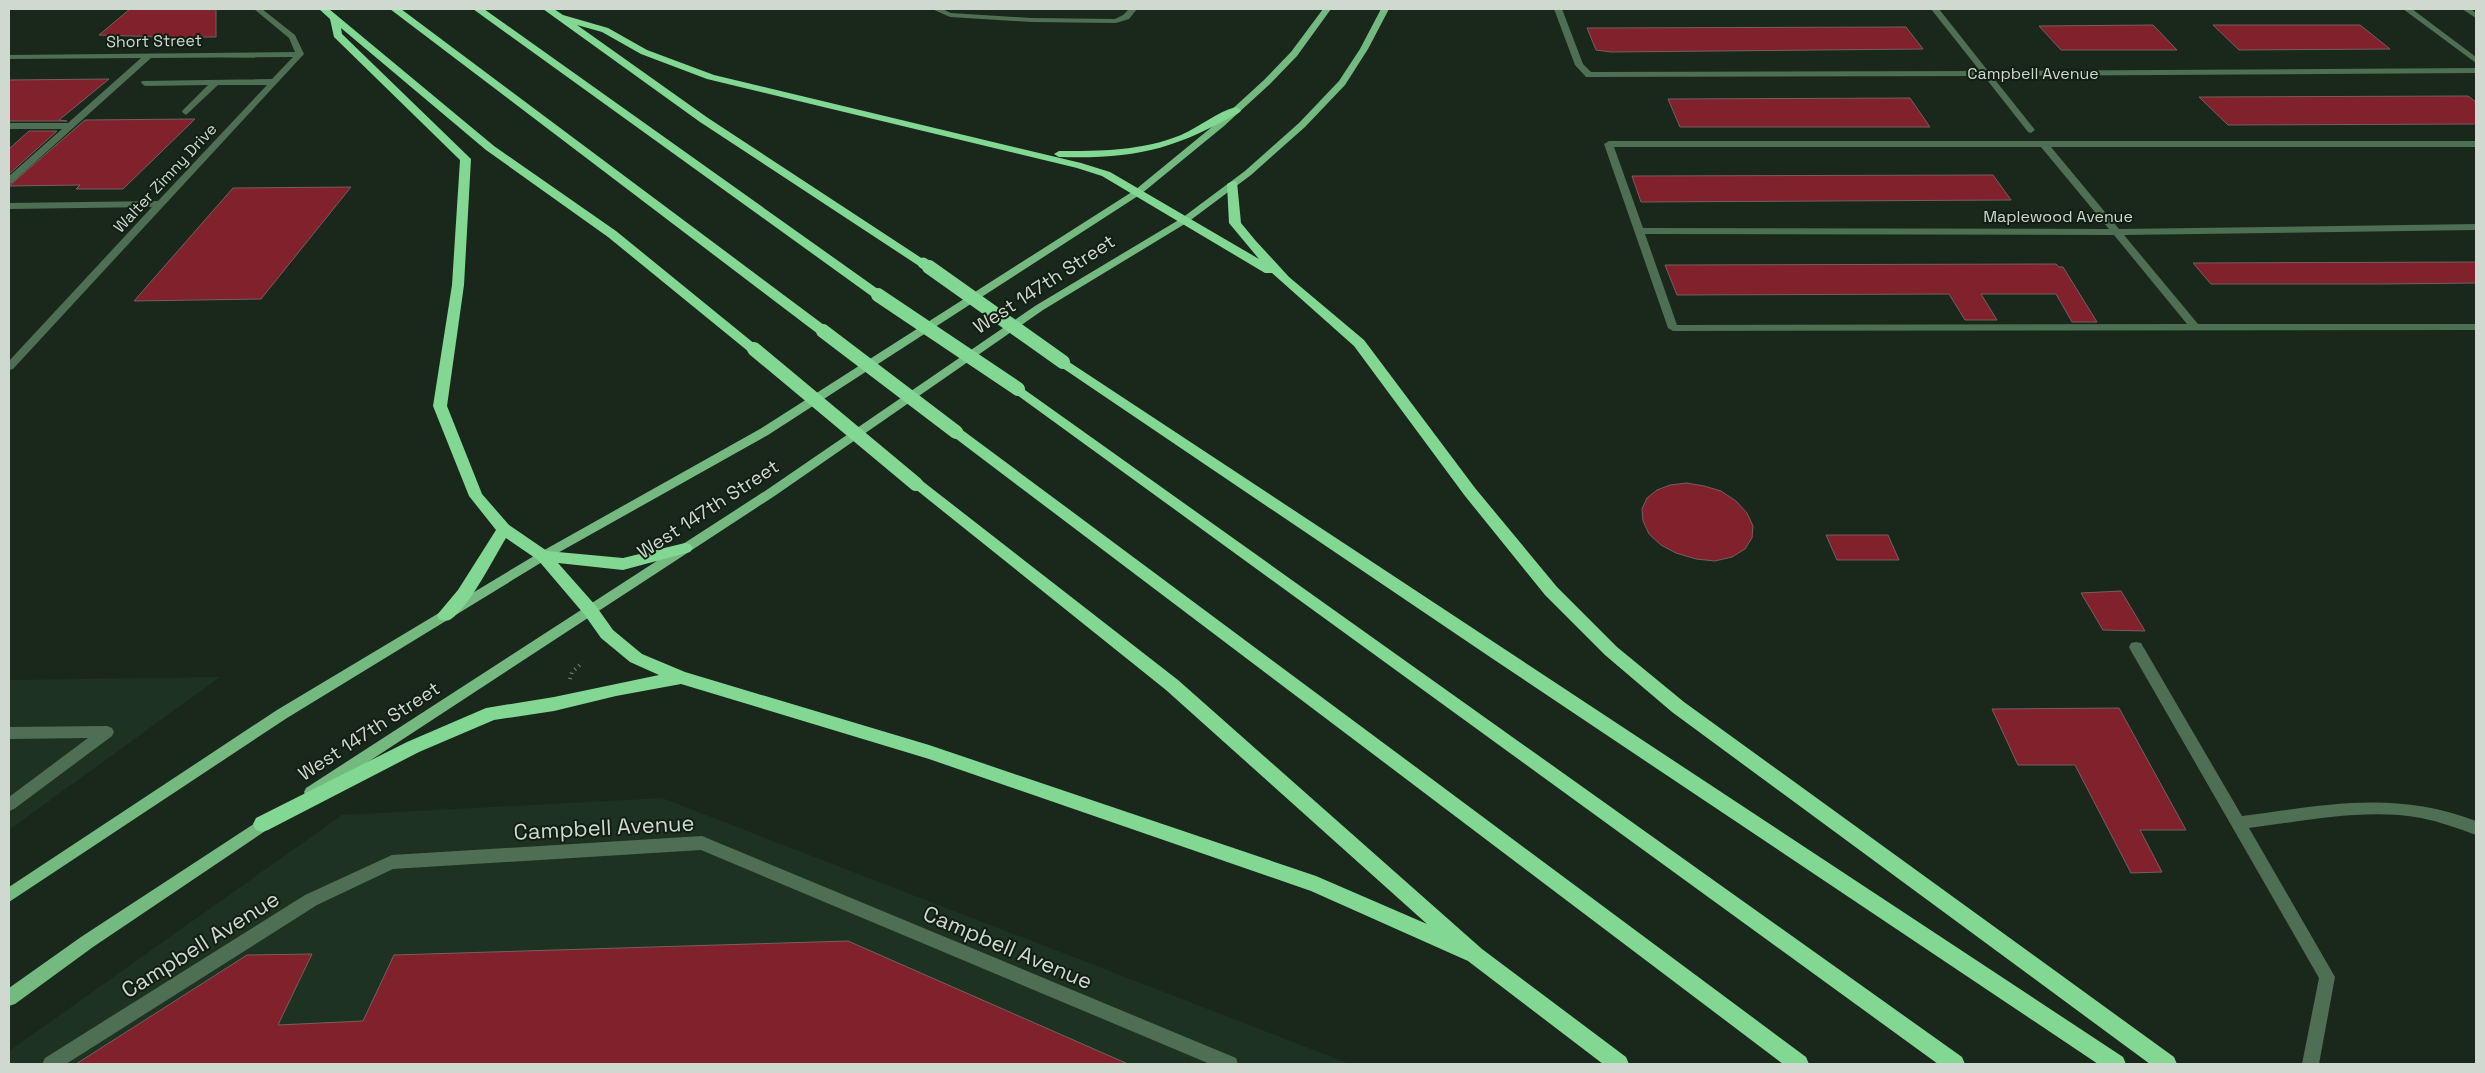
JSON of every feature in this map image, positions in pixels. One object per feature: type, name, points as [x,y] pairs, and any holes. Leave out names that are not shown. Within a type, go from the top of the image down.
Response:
[{"type":"highway","points":[[324,9],[490,148],[612,234],[916,484],[1172,685],[1475,955],[1619,1064]]},
{"type":"highway","points":[[396,9],[956,432],[1799,1064]]},
{"type":"highway","points":[[478,9],[878,295],[1018,389],[1955,1064]]},
{"type":"highway","points":[[548,9],[704,120],[922,263],[1062,362],[1490,649],[2116,1064]]},
{"type":"highway","points":[[563,18],[605,30],[644,52],[720,79],[1034,154],[1106,174],[1285,280]]},
{"type":"highway","points":[[335,19],[336,35],[466,159],[458,285],[440,406],[476,496],[504,529],[543,556],[590,610],[607,634],[636,658],[680,678],[929,752],[1316,884],[1475,955]]},
{"type":"highway","points":[[1034,154],[1114,153],[1154,147],[1175,141],[1236,110]]},
{"type":"highway","points":[[1233,184],[1235,223],[1285,280],[1359,343],[1470,492],[1551,591],[1611,651],[1678,706],[2164,1061]]},
{"type":"highway","points":[[444,616],[464,594],[504,529]]},
{"type":"highway","points":[[543,556],[623,564],[685,548]]},
{"type":"highway","points":[[262,824],[413,747],[492,713],[554,704],[616,689],[680,678]]},
{"type":"main road","name":"West 147th Street","points":[[9,895],[282,714],[543,556],[764,432],[1138,192],[1236,110],[1294,54],[1327,9]]},
{"type":"main road","name":"West 147th Street","points":[[9,998],[87,942],[262,824],[772,492],[1039,308],[1185,220],[1233,184],[1302,125],[1342,84],[1364,49],[1385,9]]},
{"type":"street","points":[[258,9],[292,37],[300,54]]},
{"type":"street","points":[[936,9],[950,15],[1082,21],[1116,21],[1126,17],[1133,9]]},
{"type":"street","name":"Campbell Avenue","points":[[1558,9],[1579,65],[1589,75],[2476,72]]},
{"type":"street","points":[[1935,9],[2031,130]]},
{"type":"street","points":[[2407,9],[2476,61]]},
{"type":"street","points":[[2466,9],[2476,16]]},
{"type":"street","name":"Short Street","points":[[9,57],[300,54]]},
{"type":"street","name":"Walter Zimny Drive","points":[[9,367],[300,54]]},
{"type":"street","points":[[9,181],[148,56]]},
{"type":"street","points":[[145,84],[275,82]]},
{"type":"street","points":[[186,112],[215,83]]},
{"type":"street","points":[[9,126],[70,126]]},
{"type":"street","points":[[2476,144],[1609,144],[1673,328],[2476,327]]},
{"type":"street","points":[[2044,144],[2196,328]]},
{"type":"street","points":[[9,206],[162,204]]},
{"type":"street","name":"Maplewood Avenue","points":[[1639,230],[2116,232],[2476,227]]},
{"type":"street","points":[[2136,647],[2328,977],[2312,1062]]},
{"type":"street","points":[[9,733],[108,732],[9,805]]},
{"type":"street","points":[[2238,823],[2385,807],[2456,818],[2476,828]]},
{"type":"street","name":"Campbell Avenue","points":[[51,1064],[311,900],[392,862],[702,843],[1230,1064]]},
{"type":"path","points":[[568,683],[572,672],[582,662]]},
{"type":"shaded area","points":[[220,677],[9,830],[9,680]]},
{"type":"shaded area","points":[[662,798],[1350,1064],[9,1064],[9,1051],[342,815]]},
{"type":"building","points":[[130,9],[216,9],[216,37],[197,37],[192,42],[156,42],[163,37],[99,35]]},
{"type":"building","points":[[2153,25],[2177,50],[2061,50],[2039,26]]},
{"type":"building","points":[[2213,25],[2360,25],[2390,49],[2239,50]]},
{"type":"building","points":[[1906,27],[1923,49],[1611,52],[1596,50],[1587,28]]},
{"type":"building","points":[[109,79],[59,120],[67,121],[9,121],[9,80]]},
{"type":"building","points":[[2468,96],[2476,102],[2476,124],[2228,125],[2199,97]]},
{"type":"building","points":[[1910,98],[1930,127],[1680,127],[1668,99]]},
{"type":"building","points":[[195,119],[123,189],[76,189],[80,185],[9,186],[85,120]]},
{"type":"building","points":[[29,131],[57,131],[9,174],[9,149]]},
{"type":"building","points":[[1993,175],[2011,200],[1641,202],[1632,176]]},
{"type":"building","points":[[351,187],[261,299],[134,301],[233,188]]},
{"type":"building","points":[[2476,262],[2476,283],[2381,284],[2211,284],[2193,263]]},
{"type":"building","points":[[2056,264],[2059,267],[2063,267],[2097,322],[2072,322],[2056,294],[1981,294],[1997,320],[1965,320],[1949,294],[1677,295],[1665,265]]},
{"type":"building","points":[[1687,483],[1721,491],[1736,501],[1747,513],[1753,526],[1752,538],[1745,549],[1732,557],[1715,561],[1696,559],[1676,553],[1661,545],[1649,534],[1643,521],[1642,509],[1647,498],[1657,490],[1670,485]]},
{"type":"building","points":[[1826,535],[1888,535],[1899,560],[1837,560]]},
{"type":"building","points":[[2121,591],[2145,631],[2103,630],[2081,593]]},
{"type":"building","points":[[2119,708],[2186,830],[2140,830],[2162,872],[2131,873],[2075,765],[2018,765],[1992,709]]},
{"type":"building","points":[[848,941],[1128,1064],[76,1064],[247,955],[312,954],[278,1025],[363,1021],[394,955]]}]
